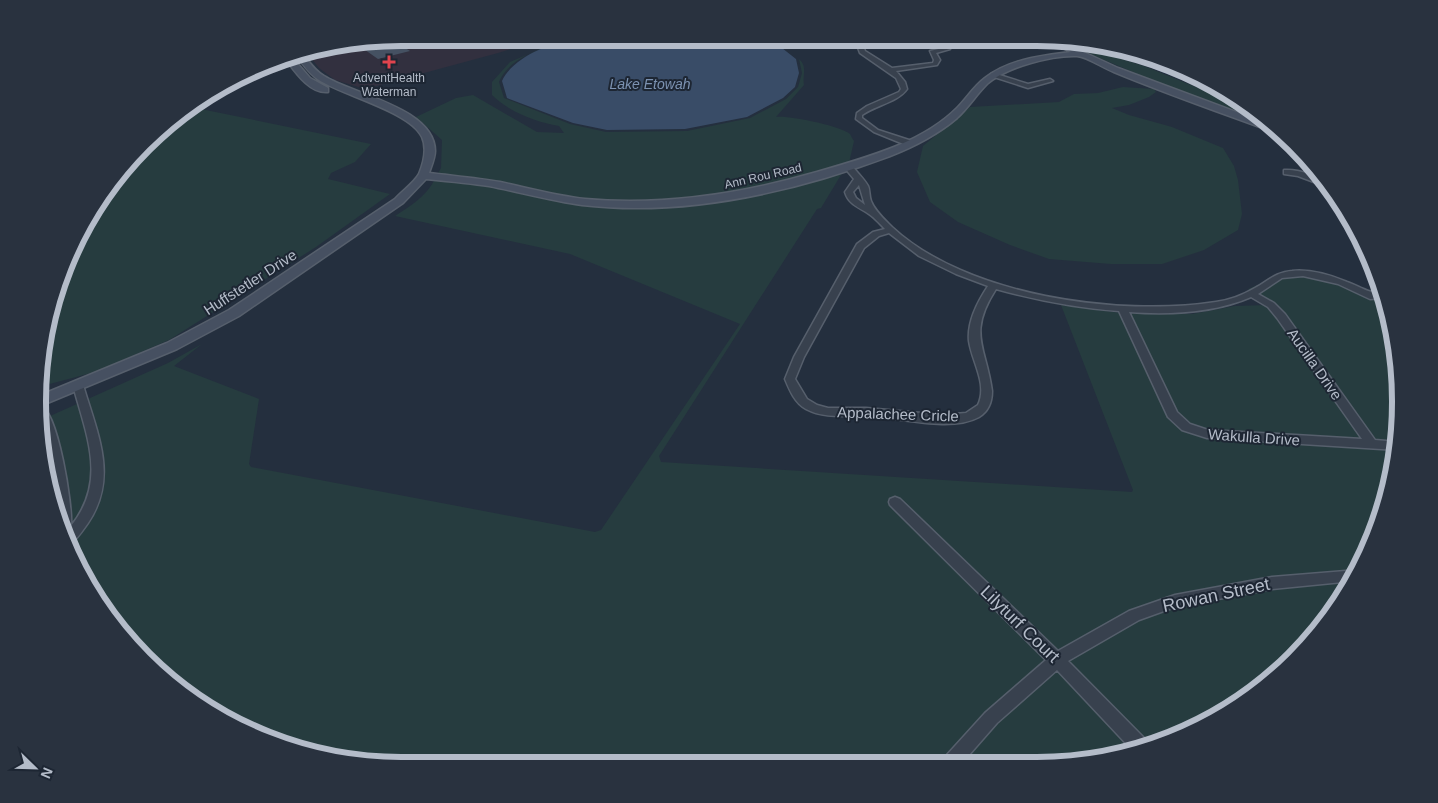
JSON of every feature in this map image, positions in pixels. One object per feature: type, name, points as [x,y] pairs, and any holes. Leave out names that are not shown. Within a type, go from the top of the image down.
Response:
[{"type":"street","points":[[860,46],[862,52],[901,80],[904,89],[893,97],[869,107],[859,114],[859,119],[876,131],[909,143]]},
{"type":"street","points":[[1063,47],[1149,83],[1256,123]]},
{"type":"street","points":[[889,70],[930,66],[935,64],[937,60],[932,52],[934,50],[947,49]]},
{"type":"street","name":"Ann Rou Road","points":[[423,176],[489,184],[557,198],[646,204],[689,202],[739,195],[848,167],[909,143],[948,120],[993,76],[1020,64],[1076,54]]},
{"type":"street","points":[[304,60],[312,71],[321,78],[340,88],[384,104],[405,116],[426,135],[426,140]]},
{"type":"street","points":[[292,63],[298,72],[316,86],[387,112],[426,140]]},
{"type":"street","points":[[993,76],[1028,86],[1050,81]]},
{"type":"street","name":"Huffstetler Drive","points":[[46,399],[172,346],[234,314],[399,202],[423,176],[430,151],[426,140]]},
{"type":"street","points":[[848,167],[864,186],[867,200],[873,213]]},
{"type":"street","points":[[1287,172],[1300,174],[1314,180]]},
{"type":"street","points":[[858,180],[849,192],[850,198],[873,213],[916,250],[967,275],[994,285],[1046,299],[1123,309],[1192,308],[1216,305],[1250,293],[1283,274],[1301,274],[1343,282],[1360,288],[1373,297],[1376,296]]},
{"type":"street","points":[[854,202],[867,200]]},
{"type":"street","name":"Appalachee Cricle","points":[[891,230],[876,234],[860,246],[799,356],[790,378],[795,391],[806,404],[824,411],[840,413],[864,412],[948,419],[969,417],[983,408],[988,394],[974,334],[978,317],[988,292],[994,285]]},
{"type":"street","name":"Aucilla Drive","points":[[1250,293],[1271,305],[1281,316],[1371,444]]},
{"type":"street","name":"Wakulla Drive","points":[[1123,309],[1172,414],[1186,427],[1207,434],[1389,445]]},
{"type":"street","points":[[72,535],[94,500],[99,478],[95,451],[78,385]]},
{"type":"street","points":[[47,427],[53,442],[66,517]]},
{"type":"street","name":"Lilyturf Court","points":[[895,502],[1057,660],[1137,742]]},
{"type":"street","name":"Rowan Street","points":[[956,757],[991,718],[1057,660],[1134,616],[1175,601],[1272,582],[1346,576]]},
{"type":"shaded area","name":"AdventHealth Waterman","points":[[402,46],[520,46],[365,89],[335,80],[319,68],[311,58],[355,49]]},
{"type":"green space","points":[[1077,48],[1108,54],[1144,66],[1216,95],[1249,117]]},
{"type":"green space","points":[[530,53],[512,64],[503,75],[499,82],[504,98],[570,124],[606,132],[687,131],[750,118],[786,99],[798,87],[802,73],[799,59],[804,68],[804,85],[776,117],[814,122],[850,134],[854,141],[849,163],[800,179],[737,193],[646,202],[586,200],[437,175],[441,168],[442,140],[416,117],[456,98],[473,95],[537,132],[564,133],[559,126],[523,115],[506,106],[492,95],[492,82],[510,62]]},
{"type":"green space","points":[[1123,87],[1154,89],[1156,92],[1129,105],[1112,108],[1129,115],[1172,127],[1223,148],[1234,166],[1238,180],[1242,214],[1238,230],[1204,250],[1162,264],[1111,264],[1049,259],[1010,245],[958,222],[930,202],[917,172],[923,146],[970,107],[1059,102],[1074,94],[1098,93]]},
{"type":"green space","points":[[200,109],[371,144],[355,162],[331,173],[328,179],[390,194],[316,247],[169,340],[95,372],[47,385],[49,355],[58,310],[73,266],[83,244],[106,204],[134,167],[167,134]]},
{"type":"green space","points":[[844,170],[659,456],[661,462],[1132,492],[1133,490],[1061,305],[1121,313],[1192,314],[1235,306],[1268,305],[1248,289],[1276,277],[1314,275],[1376,296],[1389,355],[1392,402],[1391,425],[1389,448],[1380,493],[1373,516],[1355,559],[1332,599],[1304,636],[1271,669],[1234,697],[1194,720],[1172,730],[1128,745],[1083,754],[1036,757],[402,757],[355,754],[310,745],[287,738],[244,720],[204,697],[167,669],[150,653],[134,636],[106,599],[83,559],[65,516],[53,471],[47,418],[168,363],[202,344],[174,366],[259,399],[249,464],[251,467],[595,532],[601,530],[740,324],[570,254],[395,216],[423,196],[435,179],[487,186],[556,200],[681,205]]},
{"type":"water","name":"Lake Etowah","points":[[548,46],[774,46],[782,48],[796,59],[799,73],[795,87],[783,98],[747,117],[685,129],[607,130],[573,123],[507,98],[502,81],[507,73],[523,58]]},
{"type":"water","points":[[1125,57],[1172,73],[1205,89]]},
{"type":"building","points":[[402,46],[410,51],[378,59],[363,48]]},
{"type":"place","name":"AdventHealth Waterman","points":[[389,62]]}]
